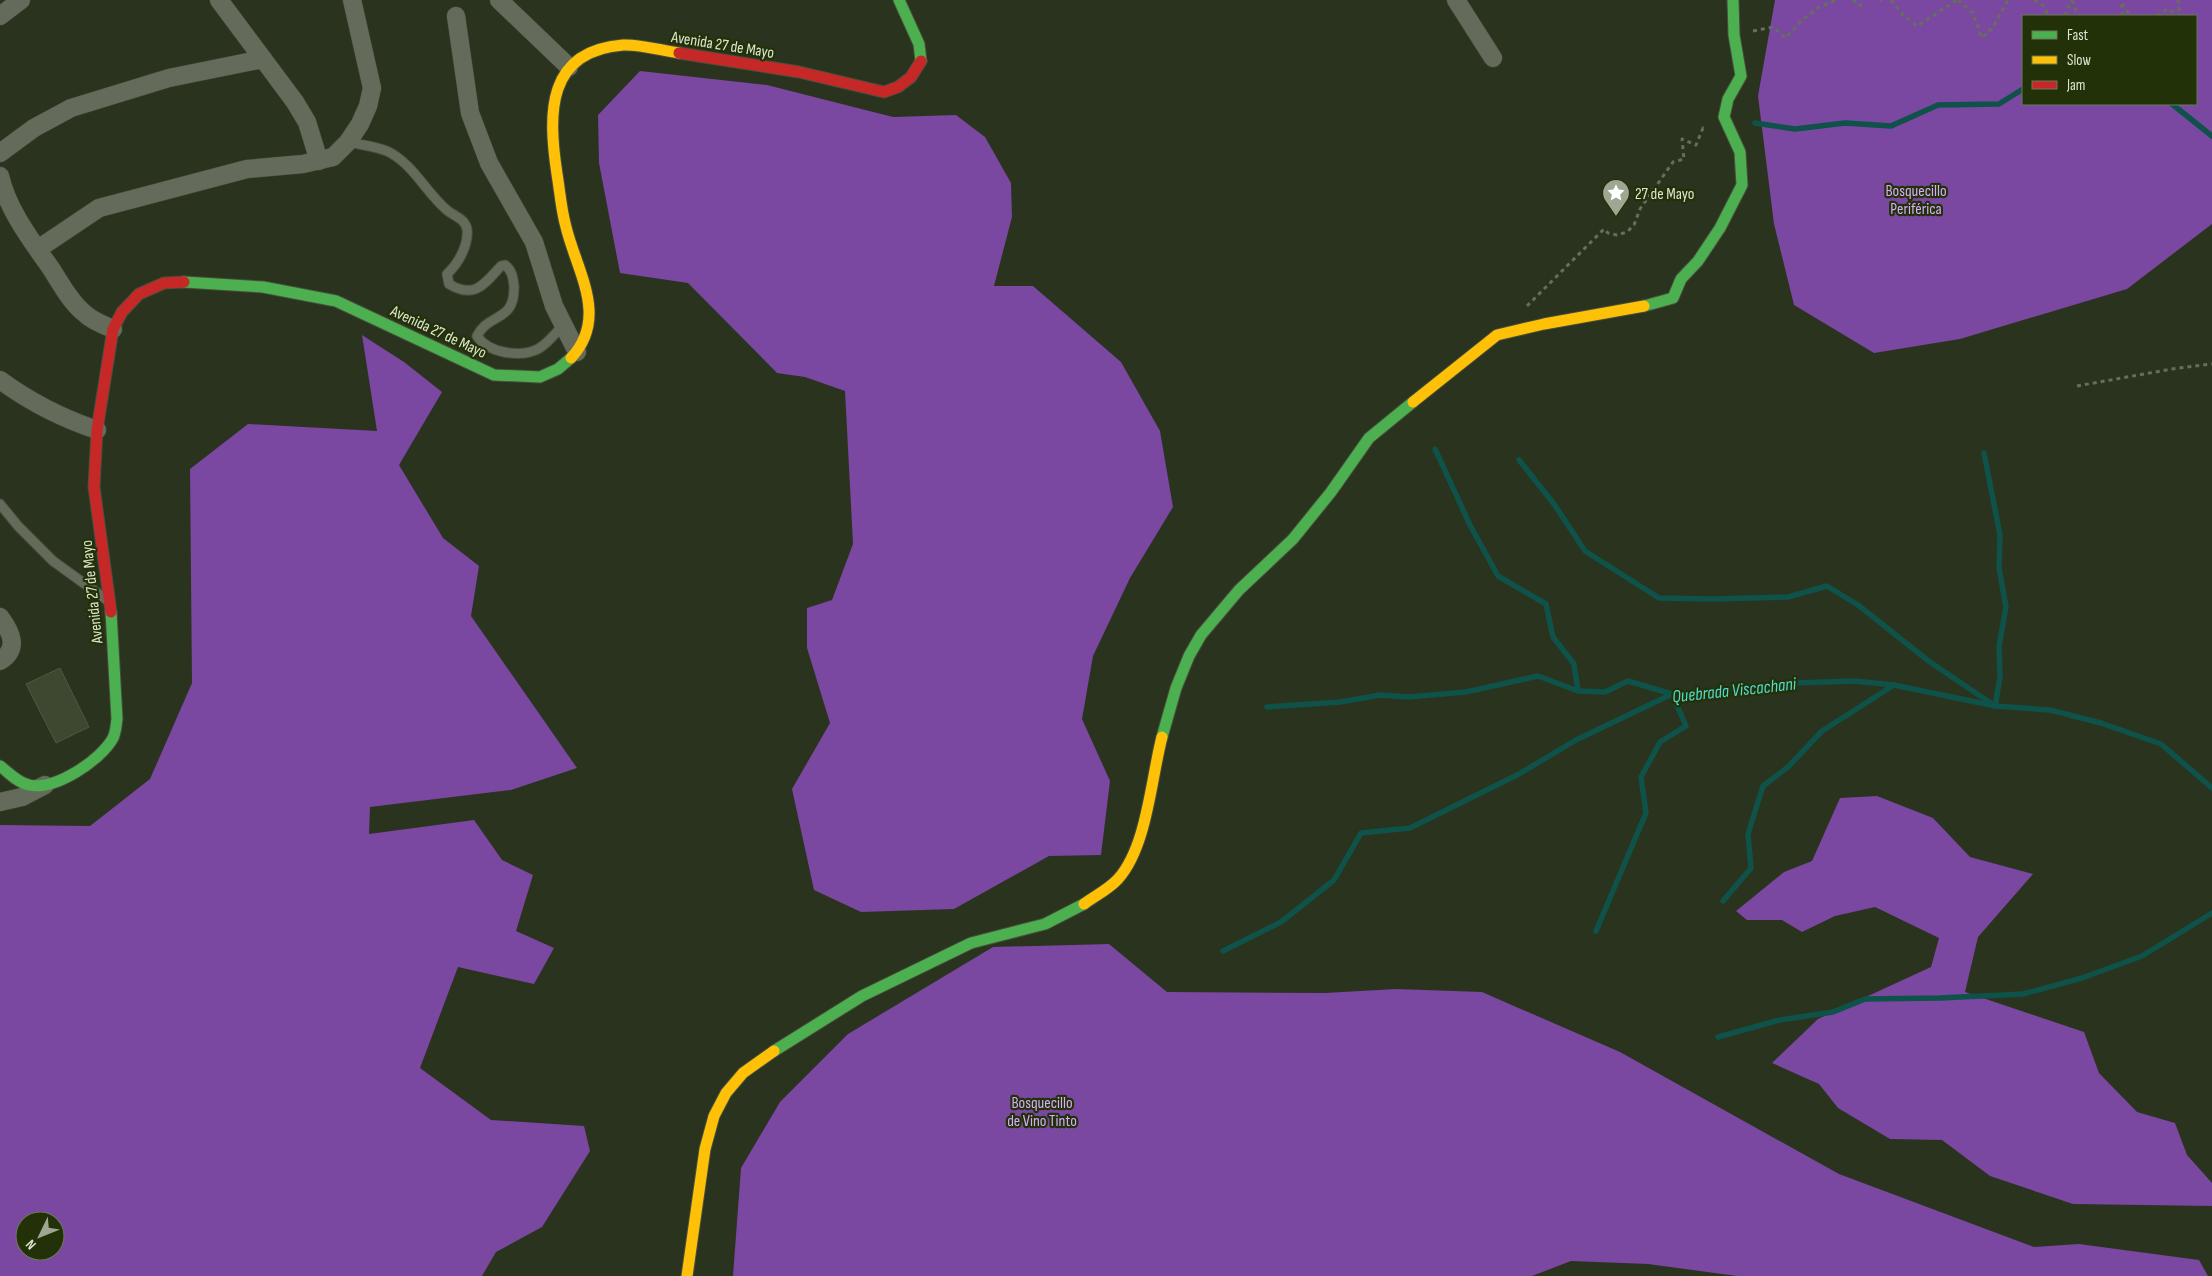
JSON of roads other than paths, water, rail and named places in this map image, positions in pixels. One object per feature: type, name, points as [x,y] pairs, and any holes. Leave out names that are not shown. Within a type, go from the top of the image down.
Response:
[{"type":"street","points":[[0,16],[21,0]]},
{"type":"street","points":[[218,0],[263,59],[307,122],[320,161]]},
{"type":"street","points":[[38,250],[99,208],[247,169],[320,161],[333,156],[348,142],[360,124],[368,106],[372,88],[352,0]]},
{"type":"street","points":[[499,0],[569,67]]},
{"type":"street","name":"Avenida 27 de Mayo","points":[[46,785],[88,765],[114,738],[117,719],[111,604],[94,487],[97,430],[113,329],[122,312],[139,294],[164,283],[194,282],[263,287],[336,302],[494,375],[522,378],[542,377],[563,365],[577,352],[587,334],[590,316],[584,287],[566,230],[554,157],[551,112],[557,84],[569,67],[587,54],[604,46],[625,45],[799,72],[884,92],[895,89],[905,83],[914,73],[922,51],[899,0]]},
{"type":"street","points":[[1456,0],[1492,58]]},
{"type":"street","points":[[687,1276],[705,1149],[714,1116],[726,1093],[743,1073],[765,1057],[862,996],[971,943],[1045,924],[1082,906],[1117,880],[1128,865],[1138,843],[1161,740],[1176,688],[1188,656],[1201,635],[1223,608],[1293,539],[1331,492],[1370,438],[1496,335],[1544,324],[1657,304],[1673,298],[1682,279],[1698,261],[1720,228],[1742,185],[1740,152],[1724,117],[1728,99],[1741,76],[1734,35],[1733,0]]},
{"type":"street","points":[[456,16],[470,113],[489,163],[534,242],[554,306],[577,352]]},
{"type":"street","points":[[0,153],[34,128],[71,108],[169,78],[263,59]]},
{"type":"street","points":[[0,176],[3,189],[15,213],[38,250],[82,312],[95,321],[113,329]]},
{"type":"street","points":[[0,380],[34,403],[69,420],[97,430]]},
{"type":"street","points":[[0,617],[10,634],[12,646],[9,656],[0,661]]},
{"type":"street","points":[[0,766],[29,785],[46,785]]},
{"type":"street","points":[[0,802],[22,797],[46,785]]},
{"type":"lane","points":[[348,142],[387,151],[406,163],[442,205],[462,219],[467,228],[467,236],[460,257],[447,274],[449,284],[460,291],[472,290],[483,286],[502,266],[505,265],[510,269],[514,282],[514,300],[502,316],[481,327],[477,336],[480,341],[491,348],[508,352],[526,352],[538,349],[563,325]]},
{"type":"lane","points":[[0,504],[18,526],[53,561],[111,604]]},
{"type":"waterway","points":[[1755,123],[1795,129],[1845,123],[1891,126],[1938,105],[1999,104],[2022,90]]},
{"type":"waterway","points":[[2173,105],[2212,136]]},
{"type":"waterway","points":[[1435,449],[1470,525],[1498,576],[1546,604],[1553,637],[1574,664],[1578,691]]},
{"type":"waterway","points":[[1519,460],[1554,504],[1585,551],[1659,598],[1788,597],[1827,586],[1858,605],[1930,662],[1995,706],[2000,677],[1999,646],[2006,607],[1999,568],[2000,535],[1984,453]]},
{"type":"waterway","points":[[1267,707],[1340,702],[1380,695],[1408,697],[1466,692],[1538,676],[1578,691],[1605,692],[1628,681],[1672,694],[1686,726],[1660,742],[1641,777],[1646,813],[1596,931]]},
{"type":"waterway","name":"Quebrada Viscachani","points":[[1223,951],[1281,922],[1334,880],[1361,833],[1410,828],[1519,774],[1576,740],[1672,694],[1795,683],[1854,681],[1894,685],[1995,706],[2050,710],[2101,723],[2161,744],[2212,788]]},
{"type":"waterway","points":[[1723,901],[1751,868],[1748,834],[1763,786],[1788,767],[1822,731],[1894,685]]},
{"type":"waterway","points":[[1718,1037],[1780,1020],[1833,1012],[1865,999],[2023,994],[2082,978],[2142,956],[2212,913]]},
{"type":"place","name":"27 de Mayo","points":[[1616,217]]},
{"type":"park label","name":"Bosquecillo Periférica","points":[[1916,199]]},
{"type":"park label","name":"Bosquecillo de Vino Tinto","points":[[1042,1111]]}]
